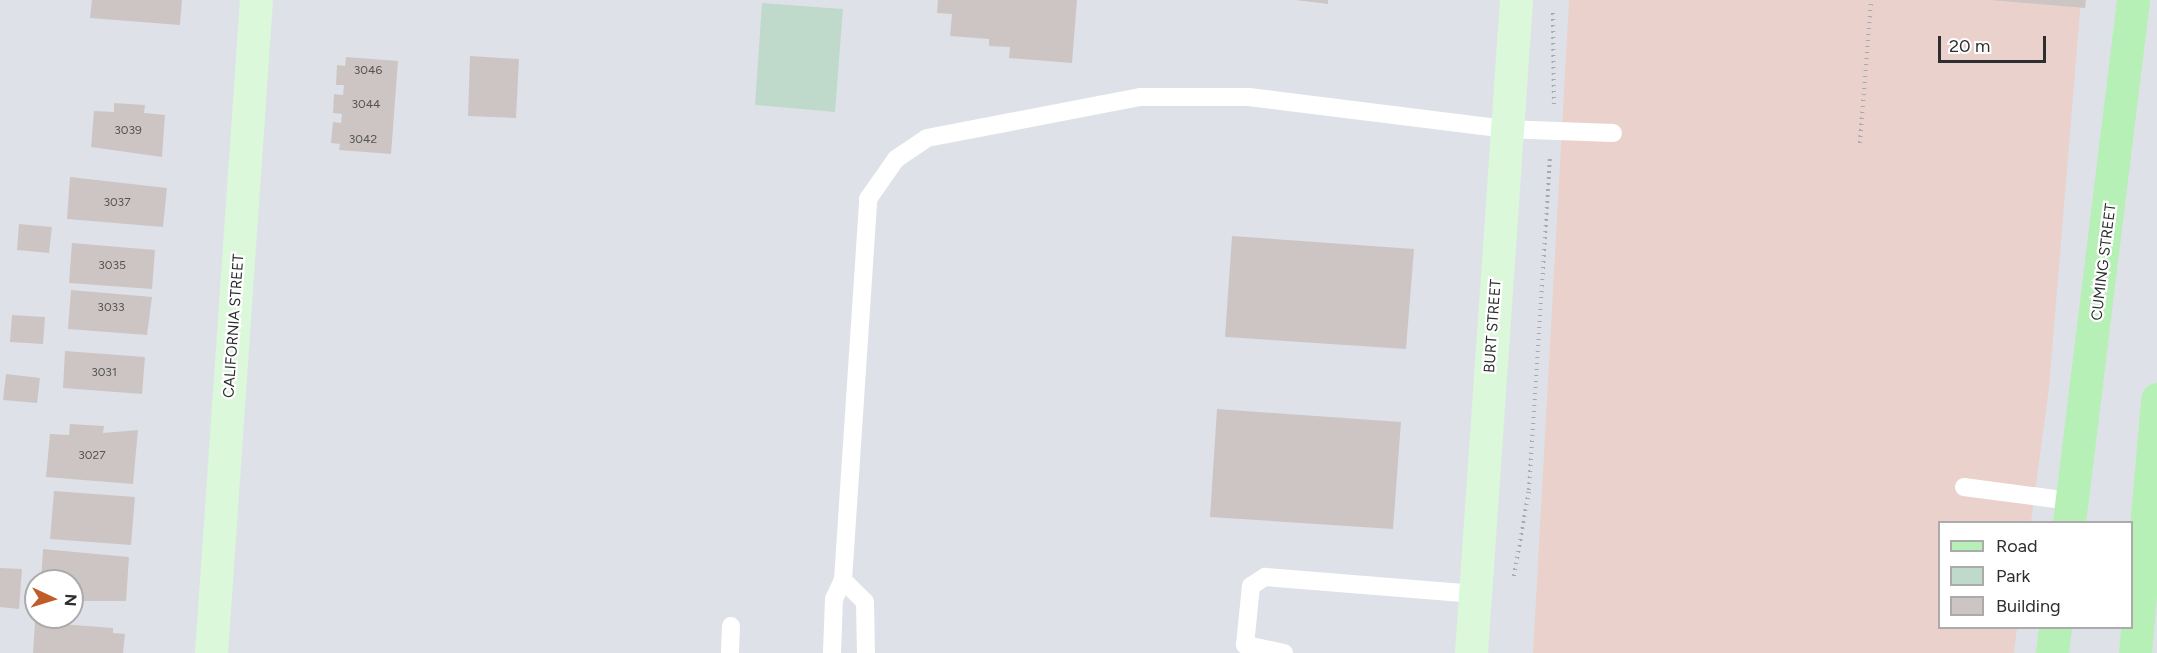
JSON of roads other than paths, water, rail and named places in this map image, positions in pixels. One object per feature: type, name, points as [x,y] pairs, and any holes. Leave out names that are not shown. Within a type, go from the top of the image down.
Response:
[{"type":"main road","name":"CUMING STREET","points":[[2070,512],[2133,0]]},
{"type":"main road","points":[[2135,653],[2157,399]]},
{"type":"main road","points":[[2052,653],[2055,629]]},
{"type":"street","name":"CALIFORNIA STREET","points":[[211,653],[256,0]]},
{"type":"street","name":"BURT STREET","points":[[1471,653],[1516,0]]},
{"type":"lane","points":[[832,653],[834,599],[843,580],[868,199],[896,159],[927,138],[1140,97],[1249,97],[1507,129],[1613,133]]},
{"type":"lane","points":[[1964,487],[2070,512]]},
{"type":"lane","points":[[1284,653],[1245,645],[1251,586],[1265,577],[1475,594]]},
{"type":"lane","points":[[843,580],[865,602],[866,653]]},
{"type":"lane","points":[[730,653],[731,626]]}]
